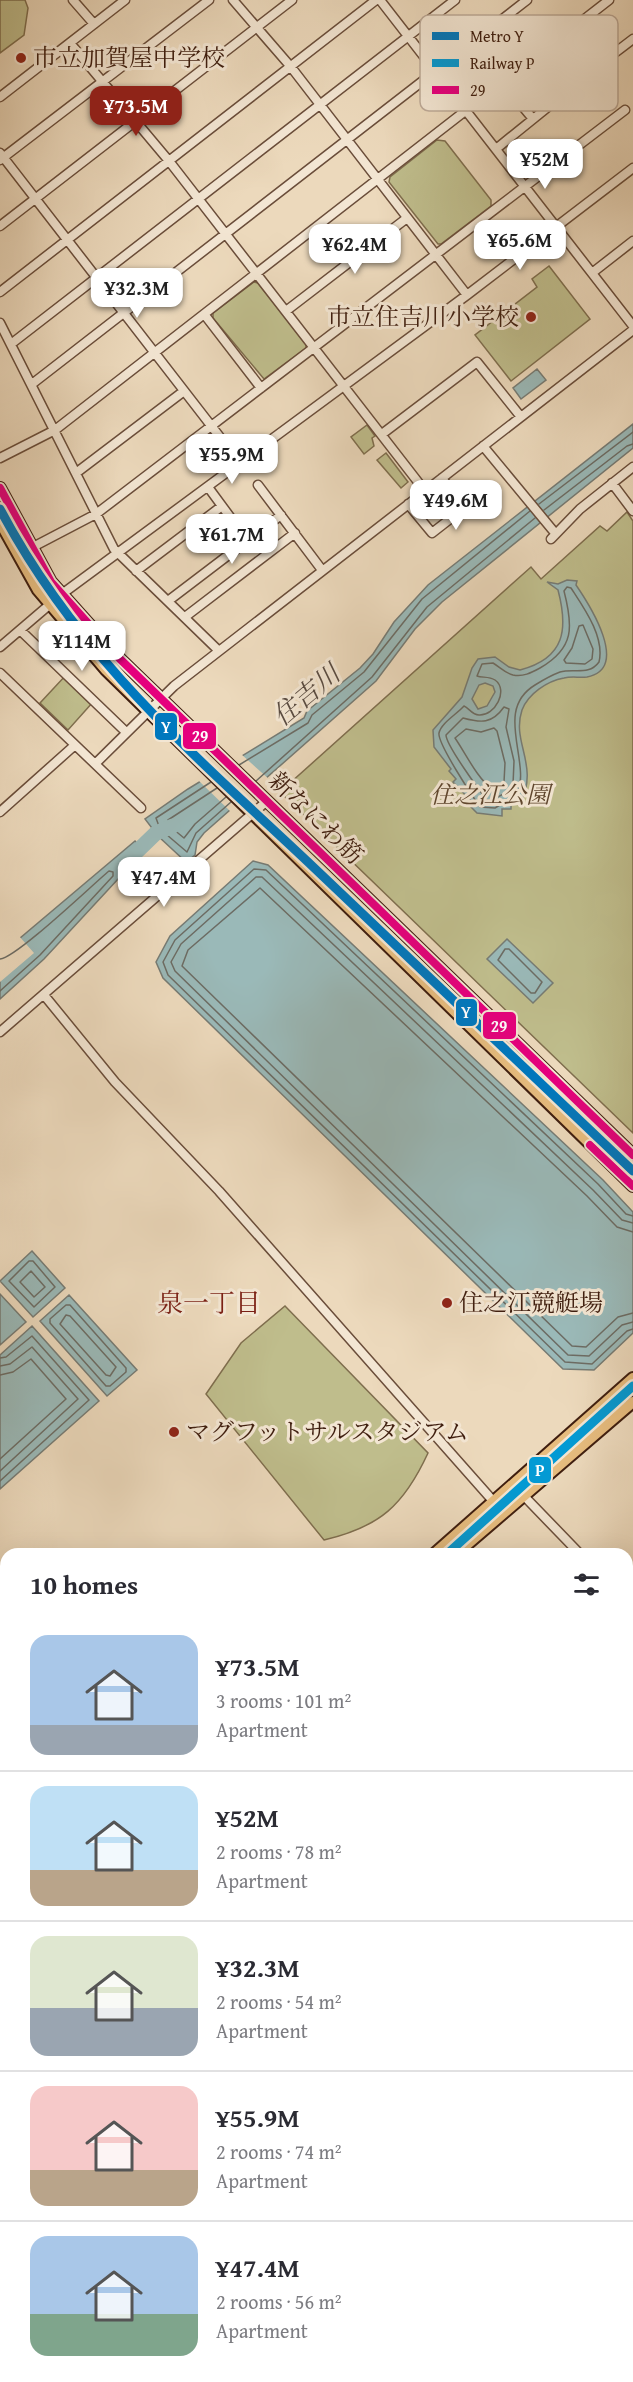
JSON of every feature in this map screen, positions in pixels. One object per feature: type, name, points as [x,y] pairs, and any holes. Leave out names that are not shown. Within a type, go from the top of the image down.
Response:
[{"type":"main road","name":"新なにわ筋","points":[[0,488],[31,548],[62,594],[120,659],[633,1155]]},
{"type":"main road","name":"新なにわ筋","points":[[0,522],[21,563],[49,605],[106,670],[633,1186]]},
{"type":"main road","points":[[441,1548],[633,1378]]},
{"type":"main road","points":[[463,1548],[633,1401]]},
{"type":"street","points":[[73,0],[94,24]]},
{"type":"street","points":[[0,97],[124,0]]},
{"type":"street","points":[[209,0],[1,157],[240,463]]},
{"type":"street","points":[[233,0],[291,67],[467,295]]},
{"type":"street","points":[[0,226],[292,0]]},
{"type":"street","points":[[0,292],[378,0],[420,50]]},
{"type":"street","points":[[435,15],[455,0]]},
{"type":"street","points":[[508,15],[527,0]]},
{"type":"street","points":[[590,15],[609,0]]},
{"type":"street","points":[[11,344],[420,27]]},
{"type":"street","points":[[618,50],[633,39]]},
{"type":"street","points":[[70,43],[169,161],[425,491]]},
{"type":"street","points":[[32,384],[420,83]]},
{"type":"street","points":[[31,548],[96,514],[625,110]]},
{"type":"street","points":[[0,458],[55,430],[466,111]]},
{"type":"street","points":[[95,764],[161,698],[633,328],[468,111]]},
{"type":"street","points":[[526,111],[533,119]]},
{"type":"street","points":[[496,149],[543,111]]},
{"type":"street","points":[[0,647],[62,594],[467,295],[633,168]]},
{"type":"street","points":[[286,311],[407,218]]},
{"type":"street","points":[[592,273],[633,241]]},
{"type":"street","points":[[204,314],[261,388]]},
{"type":"street","points":[[0,323],[96,514],[119,553],[219,651]]},
{"type":"street","points":[[382,434],[477,362],[521,417]]},
{"type":"street","points":[[76,474],[184,391]]},
{"type":"street","points":[[483,446],[553,534],[633,467]]},
{"type":"street","points":[[408,504],[432,533],[456,515],[464,508],[442,478]]},
{"type":"street","points":[[612,483],[633,511]]},
{"type":"street","points":[[258,485],[322,570]]},
{"type":"street","points":[[208,487],[247,540]]},
{"type":"street","points":[[136,571],[222,506]]},
{"type":"street","points":[[168,601],[280,515]]},
{"type":"street","points":[[184,617],[294,533]]},
{"type":"street","points":[[20,630],[126,732]]},
{"type":"street","points":[[0,673],[141,808]]},
{"type":"street","points":[[0,812],[75,745]]},
{"type":"street","points":[[0,1032],[263,797]]},
{"type":"street","points":[[44,994],[115,1082],[219,1191],[494,1502]]},
{"type":"street","points":[[523,1494],[574,1548]]},
{"type":"green space","points":[[0,0],[25,0],[28,8],[24,35],[0,53]]},
{"type":"green space","points":[[437,140],[445,141],[491,200],[491,206],[441,244],[438,244],[389,182],[390,177]]},
{"type":"green space","points":[[549,266],[590,319],[511,381],[475,335],[537,287],[532,279]]},
{"type":"green space","points":[[254,282],[258,283],[306,344],[306,348],[264,379],[213,318],[213,313]]},
{"type":"green space","points":[[367,425],[375,436],[372,438],[374,446],[364,454],[351,437]]},
{"type":"green space","points":[[386,453],[408,482],[401,488],[377,460]]},
{"type":"green space","name":"住之江公園","points":[[627,512],[633,521],[633,1133],[280,792],[531,567],[541,579],[600,526],[607,531]]},
{"type":"green space","points":[[66,675],[93,702],[68,730],[40,703]]},
{"type":"green space","points":[[285,1306],[428,1453],[410,1487],[388,1511],[360,1528],[324,1540],[206,1394],[241,1343]]},
{"type":"water","points":[[537,369],[546,380],[521,399],[513,388]]},
{"type":"water","points":[[633,424],[633,448],[442,602],[415,629],[376,681],[204,833],[197,842],[195,855],[186,862],[158,836],[145,819],[188,789],[304,718],[307,711],[360,668],[373,654],[394,622],[428,585]]},
{"type":"water","points":[[567,580],[577,581],[576,585],[597,620],[603,635],[606,662],[600,672],[587,677],[567,677],[551,682],[529,699],[522,710],[520,722],[527,777],[520,804],[511,804],[511,809],[502,809],[502,816],[477,813],[469,805],[472,802],[453,782],[456,779],[449,771],[451,769],[434,747],[433,730],[462,697],[472,668],[478,659],[495,657],[509,667],[520,670],[547,658],[555,649],[560,640],[563,617],[558,590],[547,582],[558,584]],"holes":[[[485,683],[493,686],[495,692],[487,706],[478,709],[472,699],[479,685]]]},
{"type":"water","points":[[135,841],[144,851],[44,959],[0,999],[0,955]]},
{"type":"water","points":[[253,861],[268,865],[603,1180],[633,1212],[633,1333],[594,1370],[563,1369],[163,978],[156,962],[170,936]]},
{"type":"water","points":[[507,939],[553,983],[533,1003],[487,959]]},
{"type":"water","points":[[32,1251],[65,1288],[33,1317],[0,1281]]},
{"type":"water","points":[[0,1294],[26,1322],[0,1345]]},
{"type":"water","points":[[69,1295],[137,1370],[107,1396],[40,1321]]},
{"type":"water","points":[[32,1326],[99,1401],[0,1489],[0,1355]]},
{"type":"pier","points":[[241,754],[270,780],[232,813],[198,780]]},
{"type":"pier","points":[[19,936],[34,953],[0,982],[0,951]]},
{"type":"waterway","name":"住吉川","points":[[126,862],[156,833],[173,826]]},
{"type":"metro line","name":"Y","points":[[0,509],[31,562],[64,610],[100,656],[139,699],[221,781],[633,1171]]},
{"type":"rail line","name":"P","points":[[454,1548],[633,1386]]},
{"type":"transit line","name":"29","points":[[0,488],[51,582],[120,659],[633,1155]]},
{"type":"transit line","name":"29","points":[[590,1145],[633,1186]]},
{"type":"place","name":"市立加賀屋中学校","points":[[21,58]]},
{"type":"place","name":"市立住吉川小学校","points":[[531,317]]},
{"type":"place","name":"住之江競艇場","points":[[447,1303]]},
{"type":"place","name":"マグフットサルスタジアム","points":[[174,1432]]},
{"type":"district","name":"泉一丁目","points":[[209,1303]]}]
